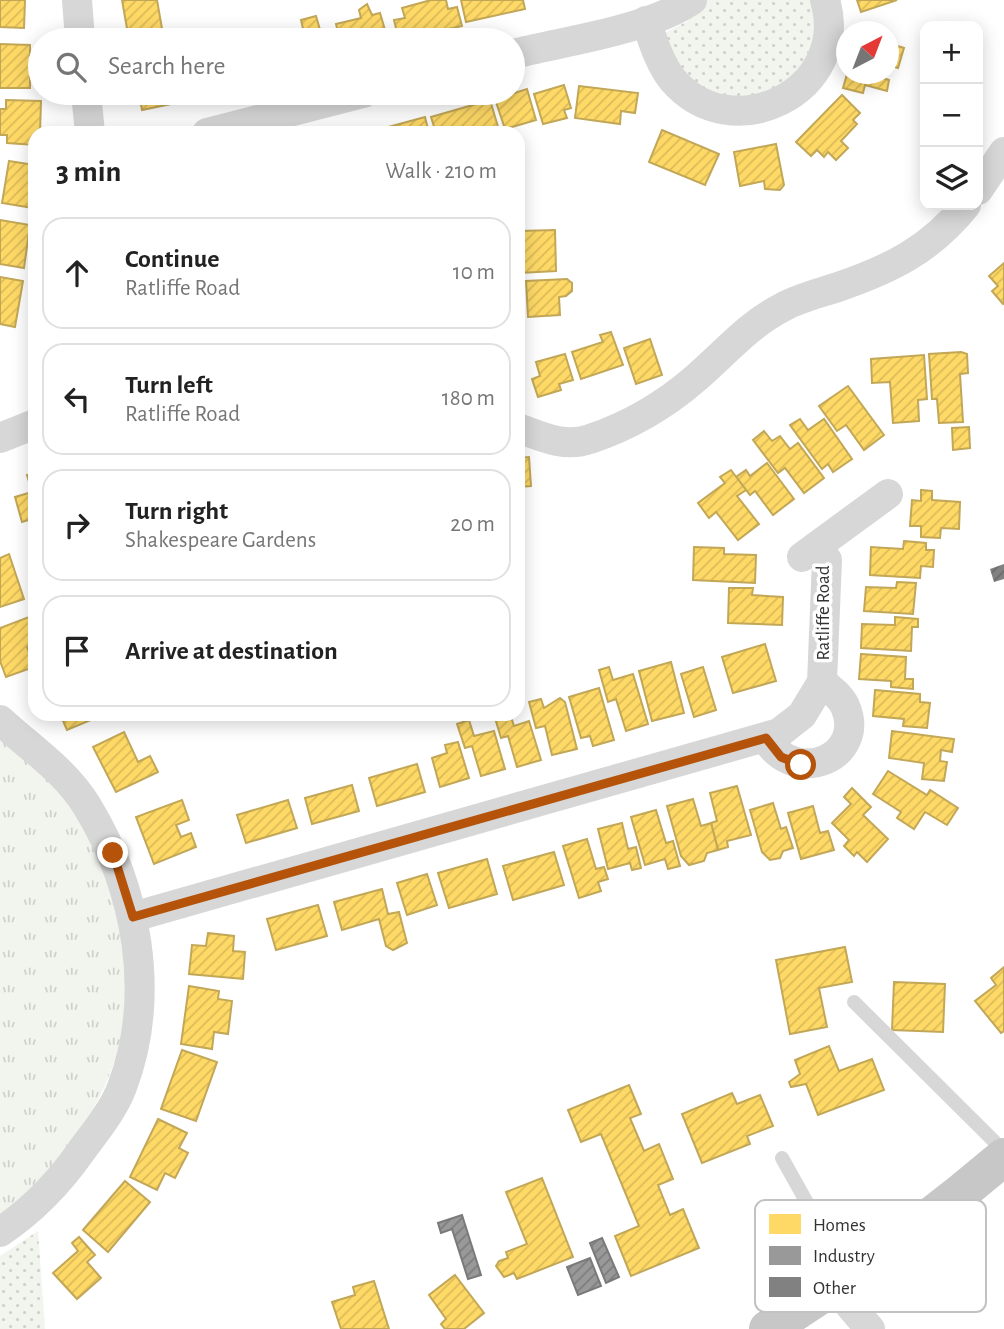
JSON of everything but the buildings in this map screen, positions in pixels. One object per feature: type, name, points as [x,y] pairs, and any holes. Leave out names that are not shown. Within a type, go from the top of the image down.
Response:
[{"type":"highway","points":[[954,1200],[1004,1157]]},
{"type":"highway","points":[[768,1329],[795,1312]]},
{"type":"street","points":[[77,0],[79,28]]},
{"type":"street","points":[[525,51],[646,21],[676,10],[692,0]]},
{"type":"street","points":[[646,21],[664,68],[684,91],[712,107],[745,111],[761,109],[792,95],[814,71],[829,35],[825,0]]},
{"type":"street","points":[[87,105],[89,126]]},
{"type":"street","points":[[234,126],[316,105]]},
{"type":"street","points":[[525,430],[568,444],[587,440],[623,426],[665,402],[696,378],[740,335],[784,306],[853,282],[899,261],[930,244],[961,210]]},
{"type":"street","points":[[0,438],[28,427]]},
{"type":"street","name":"Ratliffe Road","points":[[133,917],[766,738],[802,715],[822,682],[827,560],[809,552],[888,494]]},
{"type":"street","name":"Ratliffe Road","points":[[766,738],[781,757],[801,765],[822,762],[839,749],[845,739],[848,717],[839,696],[822,682]]},
{"type":"street","points":[[0,720],[54,765],[86,804],[113,853],[133,917],[140,961],[135,1043],[121,1089],[71,1165],[30,1212],[0,1232]]},
{"type":"street","points":[[860,1312],[870,1329]]},
{"type":"lane","points":[[854,1002],[1004,1151]]},
{"type":"lane","points":[[782,1158],[802,1200]]},
{"type":"green space","points":[[707,0],[812,0],[817,41],[798,80],[775,96],[723,102],[681,74],[662,34],[688,21]]},
{"type":"green space","points":[[0,734],[50,776],[68,800],[103,867],[121,916],[129,959],[128,996],[122,1033],[112,1069],[97,1103],[78,1135],[55,1164],[29,1191],[0,1214]]},
{"type":"green space","points":[[38,1231],[45,1329],[0,1329],[0,1256]]},
{"type":"route","points":[[113,853],[133,917],[766,738],[781,757],[801,765]]}]
